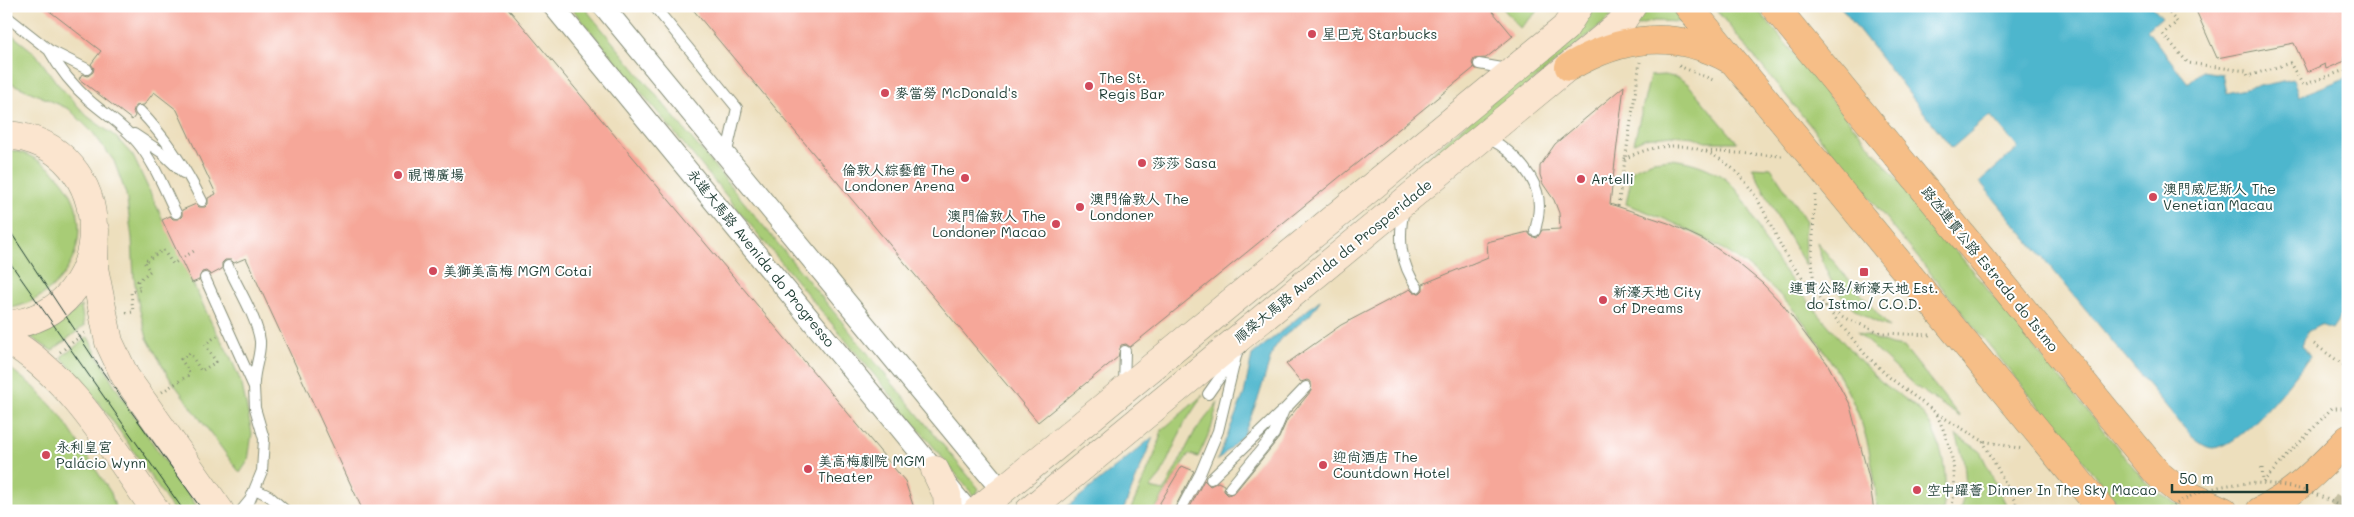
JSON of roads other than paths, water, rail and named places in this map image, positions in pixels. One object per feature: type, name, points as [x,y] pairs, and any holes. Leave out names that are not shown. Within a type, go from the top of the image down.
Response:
[{"type":"main road","points":[[1688,6],[2103,511]]},
{"type":"main road","name":"路氹連貫公路 Estrada do Istmo","points":[[1774,6],[2158,474],[2178,491],[2224,511]]},
{"type":"main road","points":[[1569,67],[1590,54],[1613,46],[1636,40],[1661,39],[1685,42],[1708,48],[1735,63]]},
{"type":"main road","points":[[2260,511],[2288,496],[2303,485],[2348,439]]},
{"type":"street","name":"永進大馬路 Avenida do Progresso","points":[[553,6],[968,511]]},
{"type":"street","points":[[603,6],[726,156],[1002,501]]},
{"type":"street","points":[[1002,501],[1123,391],[1565,28],[1579,6]]},
{"type":"street","name":"順榮大馬路 Avenida da Prosperidade","points":[[1029,511],[1569,67],[1620,24],[1632,6]]},
{"type":"street","points":[[11,134],[51,149],[75,170],[90,198],[95,230],[94,268],[103,324],[109,342],[125,376],[220,511]]},
{"type":"street","points":[[1385,176],[1406,201]]},
{"type":"street","points":[[6,325],[23,324],[52,311],[75,289],[90,261],[95,230]]},
{"type":"street","points":[[6,339],[28,352],[48,369],[82,405],[156,511]]},
{"type":"street","points":[[977,511],[1002,501],[1062,461],[1118,437]]},
{"type":"street","points":[[935,470],[947,495],[948,511]]},
{"type":"lane","points":[[654,6],[737,108],[726,156]]},
{"type":"lane","points":[[6,16],[49,50],[87,69]]},
{"type":"lane","points":[[49,50],[60,69],[72,83],[124,128],[137,142],[152,165],[176,213]]},
{"type":"lane","points":[[1479,64],[1514,70]]},
{"type":"lane","points":[[140,111],[164,136],[202,201]]},
{"type":"lane","points":[[124,128],[161,152],[194,186]]},
{"type":"lane","points":[[1491,130],[1503,140],[1509,151],[1535,184],[1539,200],[1535,230]]},
{"type":"lane","points":[[1491,130],[1499,143],[1509,151]]},
{"type":"lane","points":[[1406,201],[1400,240],[1405,267],[1417,287]]},
{"type":"lane","points":[[228,266],[257,328],[260,342],[254,372],[254,387],[255,408],[264,439],[262,471],[250,500],[242,511]]},
{"type":"lane","points":[[205,278],[254,387]]},
{"type":"lane","points":[[1208,394],[1237,352],[1268,314]]},
{"type":"lane","points":[[1123,391],[1125,351]]},
{"type":"lane","points":[[1180,511],[1200,474],[1218,432],[1237,352]]},
{"type":"lane","points":[[1210,479],[1306,388]]},
{"type":"lane","points":[[1230,488],[1274,434],[1284,410]]},
{"type":"lane","points":[[255,489],[269,496],[286,511]]},
{"type":"water","name":"澳門威尼斯人 The Venetian Macau","points":[[1840,6],[2152,6],[2162,17],[2147,30],[2188,83],[2202,71],[2222,74],[2226,93],[2293,79],[2299,96],[2348,77],[2348,305],[2332,329],[2320,325],[2307,332],[2302,345],[2310,357],[2279,396],[2252,425],[2225,445],[2210,448],[2204,445],[2190,435],[1980,182],[2018,148],[1990,115],[1952,148]]},
{"type":"water","points":[[1321,299],[1310,315],[1282,338],[1273,350],[1259,396],[1244,434],[1217,461],[1244,394],[1252,355]]},
{"type":"water","points":[[1153,437],[1123,511],[1062,511]]},
{"type":"tunnel","points":[[2342,511],[2348,501]]},
{"type":"tram line","points":[[6,225],[102,371],[203,511]]},
{"type":"tram line","points":[[6,257],[184,511]]},
{"type":"place","name":"星巴克 Starbucks","points":[[1312,34]]},
{"type":"place","name":"The St. Regis Bar","points":[[1089,86]]},
{"type":"place","name":"麥當勞 McDonald's","points":[[885,93]]},
{"type":"place","name":"莎莎 Sasa","points":[[1142,163]]},
{"type":"place","name":"視博廣場","points":[[398,175]]},
{"type":"place","name":"倫敦人綜藝館 The Londoner Arena","points":[[965,178]]},
{"type":"place","name":"Artelli","points":[[1581,179]]},
{"type":"place","name":"澳門威尼斯人 The Venetian Macau","points":[[2153,197]]},
{"type":"place","name":"澳門倫敦人 The Londoner","points":[[1080,207]]},
{"type":"place","name":"澳門倫敦人 The Londoner Macao","points":[[1056,224]]},
{"type":"place","name":"美獅美高梅 MGM Cotai","points":[[433,271]]},
{"type":"place","name":"連貫公路/新濠天地 Est. do Istmo/ C.O.D.","points":[[1864,272]]},
{"type":"place","name":"新濠天地 City of Dreams","points":[[1603,300]]},
{"type":"place","name":"永利皇宮 Palácio Wynn","points":[[46,455]]},
{"type":"place","name":"迎尚酒店 The Countdown Hotel","points":[[1323,465]]},
{"type":"place","name":"美高梅劇院 MGM Theater","points":[[808,469]]},
{"type":"place","name":"空中躍薈 Dinner In The Sky Macao","points":[[1917,490]]}]
